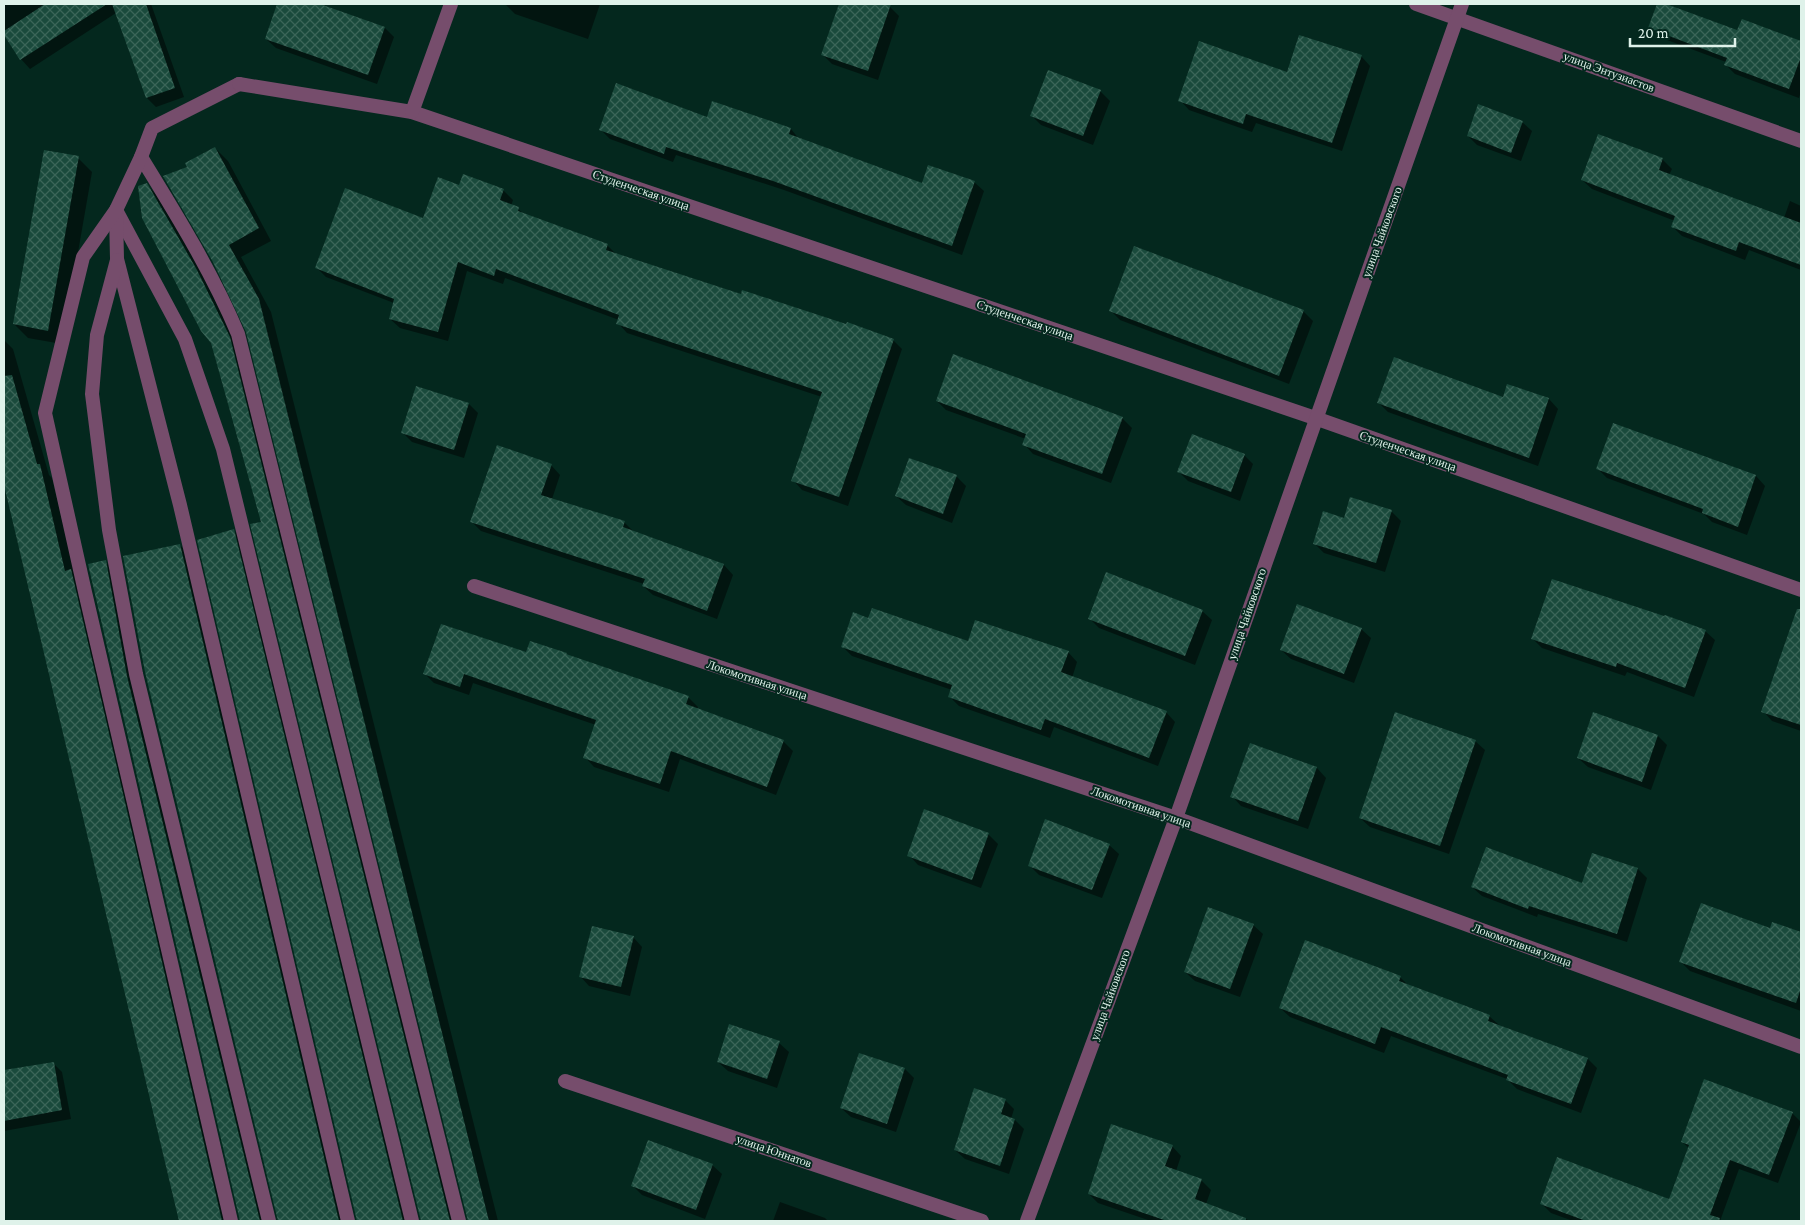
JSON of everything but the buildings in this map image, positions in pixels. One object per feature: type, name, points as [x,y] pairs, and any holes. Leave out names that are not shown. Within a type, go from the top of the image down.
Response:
[{"type":"street","points":[[412,112],[451,4]]},
{"type":"street","name":"улица Энтузиастов","points":[[1416,4],[1801,140]]},
{"type":"street","name":"улица Чайковского","points":[[1026,1221],[1176,818],[1462,4]]},
{"type":"street","name":"Студенческая улица","points":[[141,157],[152,128],[239,84],[412,112],[1315,418],[1801,590]]},
{"type":"street","points":[[141,157],[116,210],[82,257],[45,413],[231,1221]]},
{"type":"street","points":[[141,157],[180,220],[226,305],[238,334],[459,1221]]},
{"type":"street","points":[[116,210],[117,259],[184,524],[348,1221]]},
{"type":"street","points":[[116,210],[184,339],[223,449],[412,1221]]},
{"type":"street","points":[[117,259],[97,335],[92,394],[109,530],[136,674],[269,1221]]},
{"type":"street","name":"Локомотивная улица","points":[[474,586],[1176,818],[1801,1047]]},
{"type":"street","name":"улица Юннатов","points":[[566,1081],[982,1221]]}]
